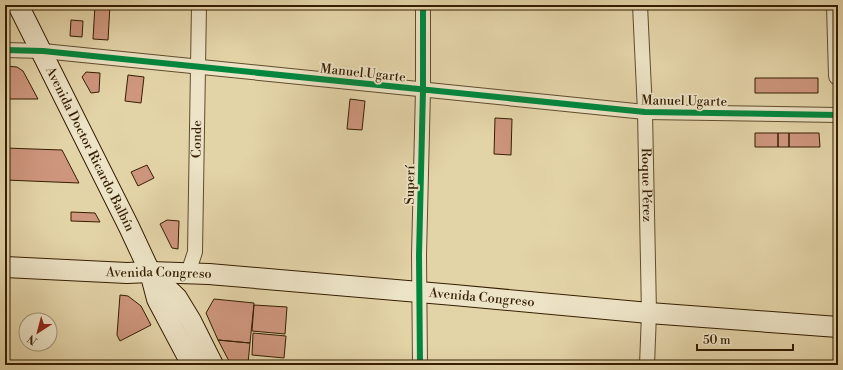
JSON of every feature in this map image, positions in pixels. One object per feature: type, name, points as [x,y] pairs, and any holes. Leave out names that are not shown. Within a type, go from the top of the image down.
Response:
[{"type":"main road","name":"Avenida Doctor Ricardo Balbín","points":[[18,5],[150,272],[157,299],[192,365]]},
{"type":"main road","name":"Avenida Congreso","points":[[5,267],[127,274],[150,272],[188,273],[420,293],[454,294],[649,313],[838,327]]},
{"type":"main road","name":"Avenida Doctor Ricardo Balbín","points":[[150,272],[177,298],[191,321],[213,365]]},
{"type":"main road","points":[[177,298],[188,273]]},
{"type":"street","name":"Conde","points":[[188,273],[195,252],[199,5]]},
{"type":"street","name":"Superí","points":[[420,365],[419,255],[423,90],[423,5]]},
{"type":"street","name":"Roque Pérez","points":[[640,5],[645,112],[649,313],[647,365]]},
{"type":"street","points":[[836,5],[838,76]]},
{"type":"street","name":"Manuel Ugarte","points":[[5,50],[42,51],[199,66],[645,112],[838,115]]},
{"type":"building","points":[[95,5],[110,5],[108,40],[93,39]]},
{"type":"building","points":[[71,20],[83,21],[82,37],[70,36]]},
{"type":"building","points":[[5,66],[17,67],[23,71],[38,99],[5,99]]},
{"type":"building","points":[[86,72],[100,73],[99,92],[91,93],[82,77]]},
{"type":"building","points":[[128,75],[144,77],[141,103],[125,101]]},
{"type":"building","points":[[755,78],[818,78],[818,93],[755,93]]},
{"type":"building","points":[[350,99],[365,101],[362,130],[347,129]]},
{"type":"building","points":[[495,118],[512,119],[511,155],[494,154]]},
{"type":"building","points":[[755,133],[778,133],[778,147],[755,147]]},
{"type":"building","points":[[778,133],[789,133],[789,147],[778,147]]},
{"type":"building","points":[[789,133],[819,133],[820,147],[789,147]]},
{"type":"building","points":[[5,148],[62,150],[79,183],[5,180]]},
{"type":"building","points":[[147,165],[154,178],[138,186],[131,172]]},
{"type":"building","points":[[71,212],[95,213],[100,222],[71,221]]},
{"type":"building","points":[[167,220],[179,221],[178,249],[172,248],[160,224]]},
{"type":"building","points":[[120,295],[128,296],[141,306],[151,325],[120,341],[117,335]]},
{"type":"building","points":[[214,299],[254,303],[250,343],[218,340],[206,313]]},
{"type":"building","points":[[254,305],[287,307],[285,334],[252,331]]},
{"type":"building","points":[[253,333],[286,336],[284,358],[252,355]]},
{"type":"building","points":[[218,340],[250,343],[248,363],[229,361]]},
{"type":"building","points":[[229,361],[248,363],[270,365],[231,365]]},
{"type":"cycle path","points":[[420,365],[419,255],[423,90],[423,5]]},
{"type":"cycle path","points":[[5,50],[43,51],[645,112],[838,115]]}]
